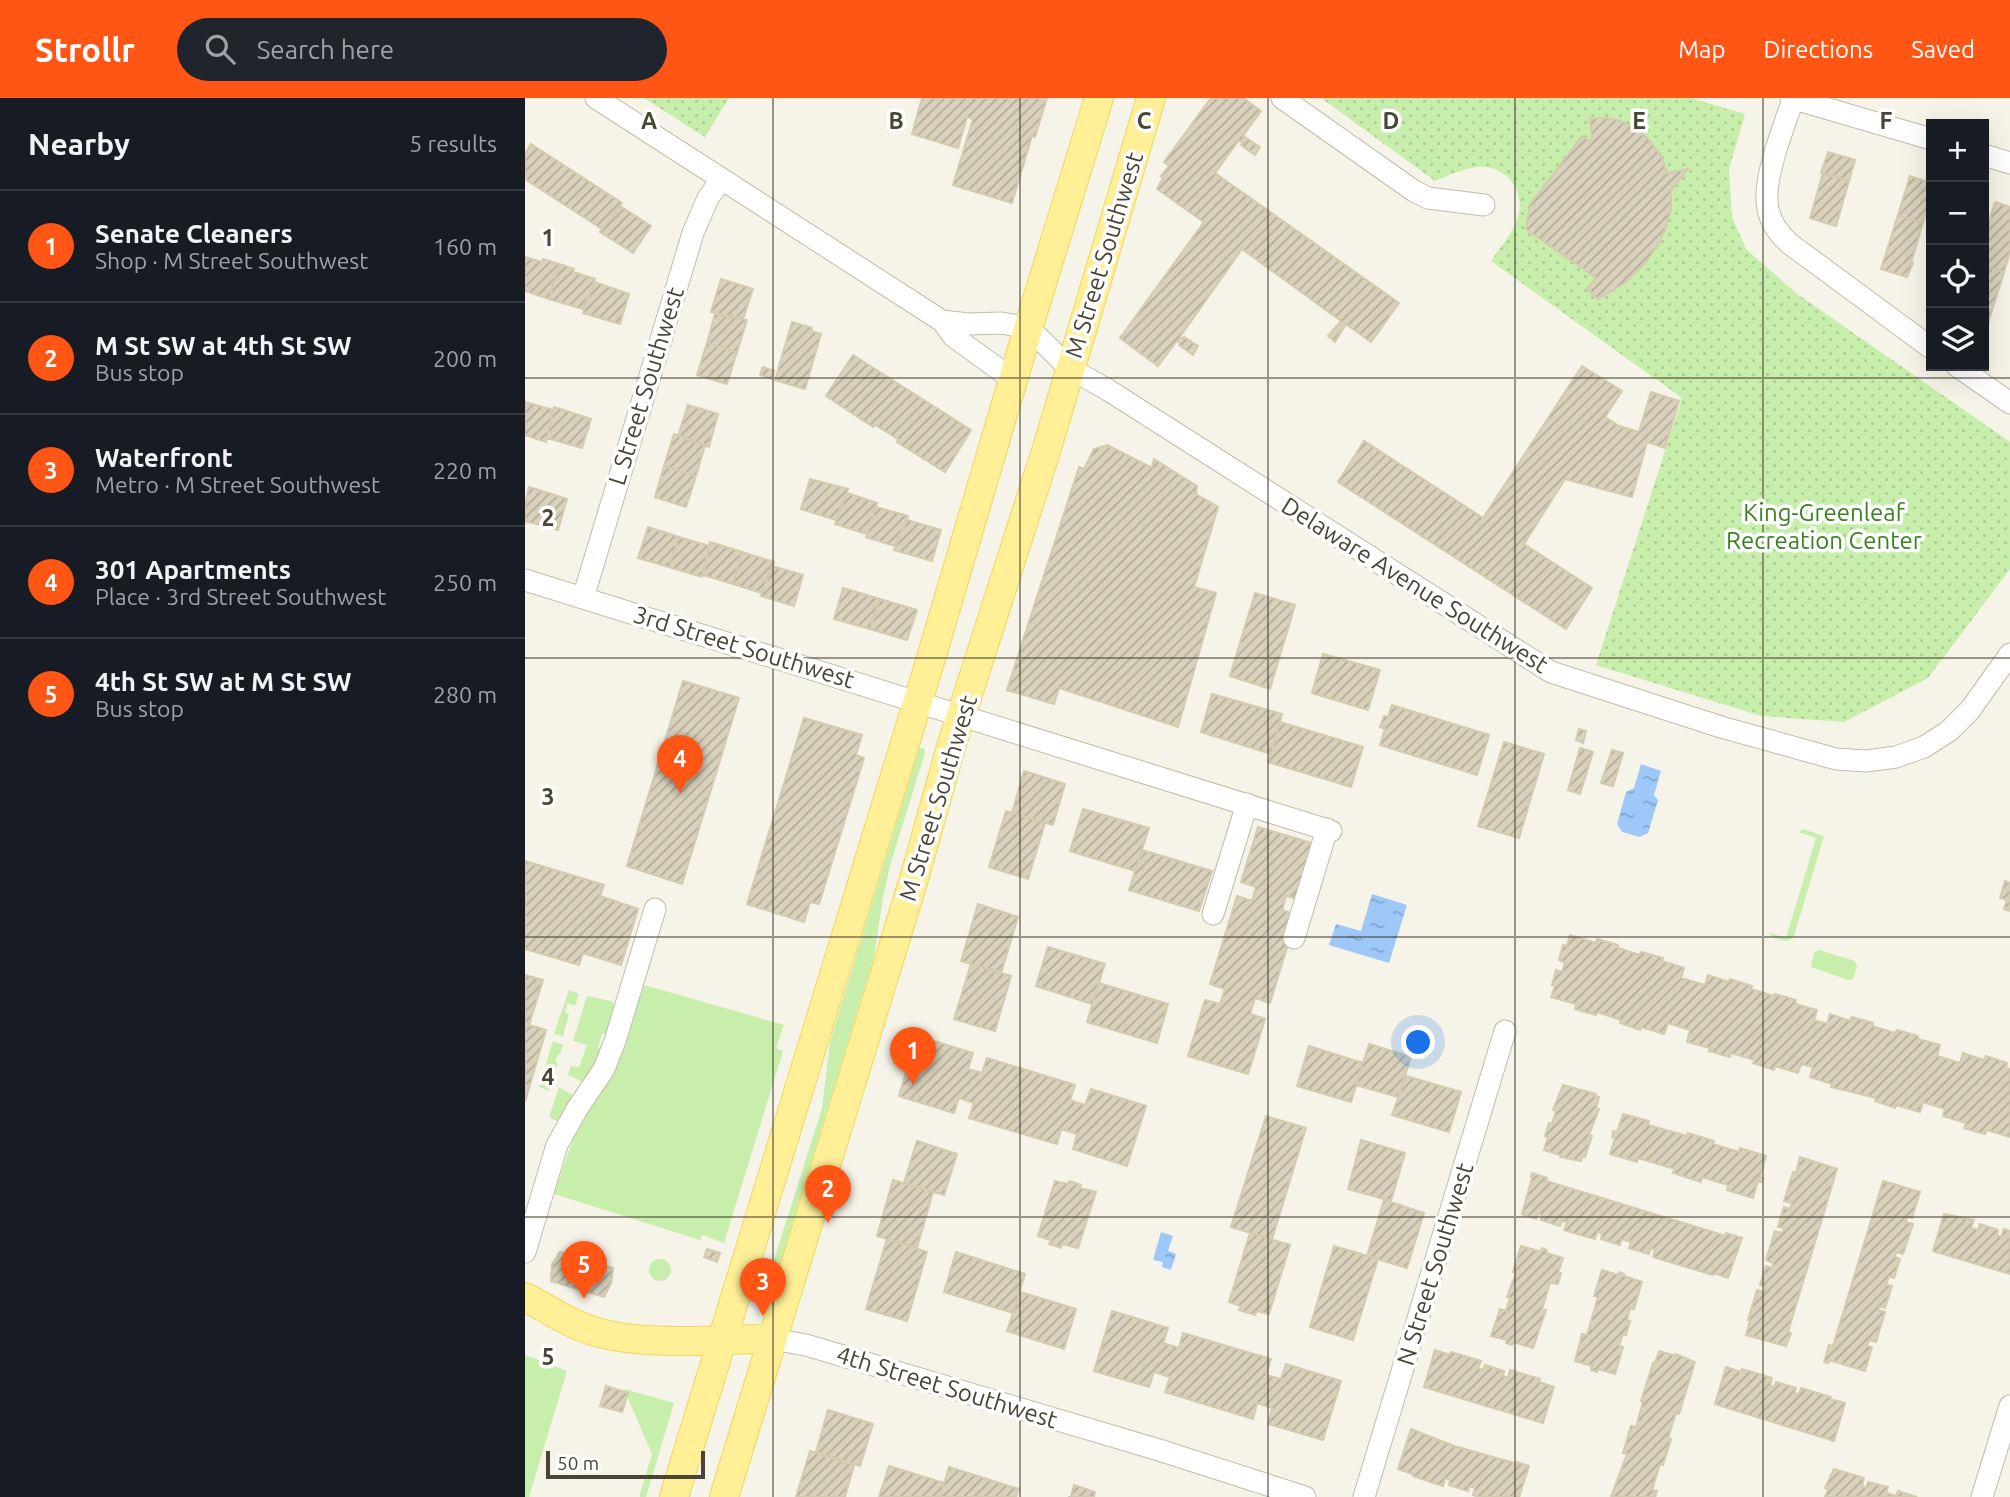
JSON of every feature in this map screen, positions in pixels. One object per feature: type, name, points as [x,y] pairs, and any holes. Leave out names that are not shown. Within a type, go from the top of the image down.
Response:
[{"type":"main road","name":"M Street Southwest","points":[[674,1497],[1099,98]]},
{"type":"main road","name":"M Street Southwest","points":[[724,1497],[913,882],[951,747],[1047,448],[1151,98]]},
{"type":"main road","name":"4th Street Southwest","points":[[525,1297],[595,1332],[644,1339],[772,1339]]},
{"type":"main road","name":"4th Street Southwest","points":[[525,1316],[581,1326]]},
{"type":"street","points":[[596,98],[942,321],[954,337],[1004,373],[1012,383]]},
{"type":"street","points":[[1282,98],[1414,191],[1428,198],[1484,205]]},
{"type":"street","points":[[1926,138],[1793,98],[1766,187],[1768,208],[1777,229],[1785,239],[1926,344]]},
{"type":"street","points":[[1989,157],[2010,163]]},
{"type":"street","name":"L Street Southwest","points":[[583,598],[693,233],[708,198],[722,179]]},
{"type":"street","points":[[942,321],[968,324],[1001,323],[1029,328]]},
{"type":"street","name":"Delaware Avenue Southwest","points":[[1029,328],[1069,368],[1108,390],[1551,672],[1721,727],[1836,759],[1866,761],[1896,757],[1924,747],[1949,731],[1970,710],[2010,654]]},
{"type":"street","points":[[1964,371],[2010,403]]},
{"type":"street","name":"3rd Street Southwest","points":[[525,580],[1329,830],[1294,938]]},
{"type":"street","points":[[1213,914],[1247,804]]},
{"type":"street","points":[[525,1252],[557,1145],[604,1069],[615,1041],[655,909]]},
{"type":"street","name":"N Street Southwest","points":[[1364,1497],[1505,1031]]},
{"type":"street","name":"4th Street Southwest","points":[[772,1339],[819,1348],[1305,1497]]},
{"type":"street","points":[[1982,1497],[2010,1406]]},
{"type":"green space","points":[[644,98],[729,98],[705,137]]},
{"type":"green space","name":"King-Greenleaf Recreation Center","points":[[1321,98],[1691,98],[1745,114],[1729,169],[1732,217],[1746,249],[1796,293],[2010,442],[2010,569],[1928,678],[1844,722],[1761,716],[1596,665],[1682,398],[1491,261],[1511,232],[1519,213],[1518,193],[1508,177],[1492,168],[1482,167],[1463,170],[1435,181]]},
{"type":"green space","points":[[924,748],[925,753],[891,862],[874,957],[775,1280],[771,1283],[768,1279],[822,1108],[830,1042],[919,749]]},
{"type":"green space","points":[[1803,829],[1824,836],[1794,936],[1784,941],[1772,937],[1770,933],[1786,938],[1816,838],[1798,832]]},
{"type":"green space","points":[[1819,950],[1855,961],[1857,966],[1853,979],[1848,980],[1811,967],[1814,952]]},
{"type":"green space","points":[[644,985],[784,1025],[776,1048],[783,1051],[724,1243],[702,1235],[700,1240],[554,1194],[573,1139],[624,1049]]},
{"type":"green space","points":[[569,990],[579,994],[575,1006],[568,1003],[565,1013],[569,1014],[563,1036],[554,1034]]},
{"type":"green space","points":[[587,996],[611,1001],[616,1006],[608,1034],[602,1034],[598,1047],[602,1049],[583,1082],[568,1075],[571,1066],[579,1067],[587,1045],[573,1041]]},
{"type":"green space","points":[[553,1041],[563,1045],[555,1062],[558,1063],[549,1091],[539,1087]]},
{"type":"green space","points":[[559,1087],[574,1096],[559,1122],[549,1117]]},
{"type":"green space","points":[[660,1259],[668,1262],[671,1270],[668,1278],[660,1281],[652,1278],[649,1270],[652,1262]]},
{"type":"green space","points":[[525,1355],[567,1371],[529,1497],[525,1497]]},
{"type":"green space","points":[[624,1389],[674,1403],[646,1497],[640,1497],[640,1494],[652,1454]]},
{"type":"water","points":[[1641,764],[1661,771],[1654,795],[1658,800],[1648,833],[1640,837],[1622,832],[1617,824],[1626,792],[1634,788]]},
{"type":"water","points":[[1372,894],[1407,905],[1389,963],[1329,945],[1336,924],[1361,931]]},
{"type":"water","points":[[1161,1232],[1173,1236],[1168,1251],[1176,1254],[1171,1270],[1162,1267],[1163,1262],[1153,1260]]},
{"type":"building","points":[[922,98],[1047,98],[1035,137],[1032,136],[1012,203],[953,185],[973,119],[967,117],[958,148],[912,134]]},
{"type":"building","points":[[1211,98],[1243,98],[1261,111],[1243,136],[1260,147],[1255,155],[1241,145],[1243,143],[1239,140],[1215,173],[1399,303],[1371,342],[1346,324],[1335,342],[1328,336],[1341,321],[1242,249],[1180,337],[1198,346],[1193,355],[1177,341],[1158,366],[1120,338],[1204,222],[1157,189],[1163,178],[1161,176],[1169,166],[1164,162]]},
{"type":"building","points":[[1590,119],[1621,121],[1637,129],[1661,156],[1667,173],[1688,169],[1671,190],[1671,209],[1666,227],[1646,262],[1625,283],[1598,299],[1587,289],[1596,278],[1526,229],[1530,205],[1582,136],[1590,141],[1592,138]]},
{"type":"building","points":[[531,144],[622,203],[602,229],[525,179],[525,154]]},
{"type":"building","points":[[1828,152],[1855,160],[1849,181],[1821,173]]},
{"type":"building","points":[[1823,173],[1849,181],[1836,226],[1810,218]]},
{"type":"building","points":[[1910,176],[1926,181],[1926,214],[1923,223],[1898,215]]},
{"type":"building","points":[[1995,202],[2010,207],[2010,252],[2004,272],[1989,268],[1989,222]]},
{"type":"building","points":[[620,206],[651,226],[633,253],[600,232]]},
{"type":"building","points":[[1898,215],[1923,223],[1907,277],[1881,269]]},
{"type":"building","points":[[525,257],[559,264],[549,299],[525,291]]},
{"type":"building","points":[[559,264],[595,279],[583,309],[549,299]]},
{"type":"building","points":[[1989,268],[2004,272],[1989,320]]},
{"type":"building","points":[[721,279],[753,289],[743,319],[711,312]]},
{"type":"building","points":[[594,282],[629,294],[620,324],[583,313]]},
{"type":"building","points":[[715,314],[747,320],[737,352],[707,343]]},
{"type":"building","points":[[792,322],[812,328],[811,331],[821,334],[805,389],[775,380]]},
{"type":"building","points":[[707,343],[737,352],[727,384],[697,375]]},
{"type":"building","points":[[853,355],[971,430],[945,472],[897,442],[898,439],[875,425],[873,427],[826,396]]},
{"type":"building","points":[[1582,366],[1622,391],[1605,417],[1619,426],[1639,432],[1651,392],[1679,401],[1665,448],[1647,442],[1632,497],[1565,479],[1524,544],[1592,588],[1566,629],[1338,482],[1364,441],[1483,518]]},
{"type":"building","points":[[763,367],[774,371],[772,379],[760,375]]},
{"type":"building","points":[[525,402],[553,410],[546,442],[525,435]]},
{"type":"building","points":[[688,405],[718,414],[709,447],[678,436]]},
{"type":"building","points":[[554,407],[591,419],[582,448],[547,438]]},
{"type":"building","points":[[674,434],[705,445],[696,476],[664,466]]},
{"type":"building","points":[[1107,445],[1152,468],[1154,459],[1197,486],[1196,494],[1218,507],[1194,587],[1216,593],[1178,727],[1059,688],[1054,704],[1007,690],[1079,467],[1084,469],[1094,449]]},
{"type":"building","points":[[664,466],[696,476],[686,507],[655,497]]},
{"type":"building","points":[[810,479],[848,489],[836,520],[801,509]]},
{"type":"building","points":[[529,487],[567,499],[558,530],[525,521]]},
{"type":"building","points":[[847,493],[877,503],[867,534],[835,524]]},
{"type":"building","points":[[876,507],[908,516],[895,546],[866,537]]},
{"type":"building","points":[[907,520],[941,530],[932,561],[894,550]]},
{"type":"building","points":[[648,527],[679,537],[669,567],[638,558]]},
{"type":"building","points":[[679,537],[709,546],[702,577],[669,567]]},
{"type":"building","points":[[710,542],[742,552],[733,584],[703,575]]},
{"type":"building","points":[[742,552],[774,562],[762,593],[733,584]]},
{"type":"building","points":[[772,566],[803,575],[794,606],[761,596]]},
{"type":"building","points":[[843,588],[880,599],[870,629],[834,619]]},
{"type":"building","points":[[1255,593],[1295,605],[1270,689],[1230,676]]},
{"type":"building","points":[[880,599],[917,610],[907,640],[870,629]]},
{"type":"building","points":[[1323,654],[1380,670],[1368,710],[1312,693]]},
{"type":"building","points":[[683,681],[739,698],[682,884],[627,866]]},
{"type":"building","points":[[1212,694],[1282,714],[1271,754],[1201,732]]},
{"type":"building","points":[[1392,705],[1489,735],[1477,775],[1380,745],[1385,729],[1380,727],[1384,716],[1388,717]]},
{"type":"building","points":[[804,718],[862,735],[856,755],[864,758],[819,904],[810,902],[804,922],[747,904]]},
{"type":"building","points":[[1280,722],[1363,747],[1351,787],[1268,762]]},
{"type":"building","points":[[1579,729],[1586,731],[1583,743],[1576,740]]},
{"type":"building","points":[[1504,742],[1544,754],[1519,838],[1478,826]]},
{"type":"building","points":[[1580,748],[1593,752],[1580,794],[1568,790]]},
{"type":"building","points":[[1612,750],[1623,753],[1613,786],[1601,783]]},
{"type":"building","points":[[1024,771],[1065,784],[1053,825],[1012,813]]},
{"type":"building","points":[[1083,809],[1149,828],[1135,871],[1070,851]]},
{"type":"building","points":[[1006,811],[1045,823],[1028,879],[989,867]]},
{"type":"building","points":[[1258,827],[1318,845],[1301,900],[1286,896],[1282,910],[1297,915],[1270,1003],[1255,998],[1250,1014],[1265,1019],[1248,1074],[1188,1056],[1205,1000],[1220,1004],[1225,989],[1210,984],[1237,896],[1252,901],[1256,887],[1241,882]]},
{"type":"building","points":[[1142,850],[1212,871],[1199,911],[1129,890]]},
{"type":"building","points":[[525,861],[604,885],[600,896],[638,909],[621,965],[583,953],[579,965],[525,949]]},
{"type":"building","points":[[2005,881],[2010,883],[2010,911],[2004,909],[2007,900],[2000,898]]},
{"type":"building","points":[[978,904],[1018,917],[1001,973],[961,961]]},
{"type":"building","points":[[1570,935],[1596,943],[1597,939],[1618,945],[1618,948],[1640,955],[1641,952],[1663,958],[1662,961],[1684,968],[1681,978],[1705,985],[1708,975],[1752,986],[1751,989],[1774,996],[1775,994],[1796,1000],[1795,1004],[1817,1010],[1814,1020],[1827,1024],[1830,1014],[1850,1021],[1852,1017],[1873,1023],[1872,1026],[1895,1033],[1897,1030],[1918,1036],[1918,1039],[1940,1045],[1937,1056],[1960,1063],[1963,1053],[1984,1060],[1986,1056],[2007,1063],[2006,1068],[2010,1069],[2010,1137],[1987,1130],[1985,1134],[1964,1128],[1966,1123],[1943,1116],[1945,1109],[1923,1102],[1920,1112],[1896,1105],[1895,1108],[1875,1101],[1876,1098],[1831,1087],[1832,1084],[1810,1077],[1813,1067],[1801,1064],[1798,1073],[1775,1066],[1774,1070],[1753,1063],[1755,1060],[1731,1053],[1730,1057],[1709,1051],[1710,1048],[1687,1042],[1690,1030],[1668,1023],[1664,1034],[1641,1027],[1640,1030],[1597,1012],[1596,1015],[1575,1009],[1576,1004],[1551,997],[1556,970],[1562,972],[1565,963],[1559,960],[1563,945],[1567,946]]},
{"type":"building","points":[[1048,947],[1105,964],[1092,1004],[1036,986]]},
{"type":"building","points":[[971,964],[1011,976],[995,1031],[954,1019]]},
{"type":"building","points":[[525,975],[543,980],[529,1025],[546,1030],[525,1102]]},
{"type":"building","points":[[1099,983],[1168,1004],[1157,1043],[1087,1022]]},
{"type":"building","points":[[917,1036],[973,1053],[968,1069],[982,1073],[987,1058],[1075,1085],[1070,1100],[1085,1105],[1091,1089],[1146,1106],[1127,1166],[1073,1149],[1077,1134],[1061,1129],[1057,1144],[969,1118],[974,1103],[959,1098],[954,1113],[899,1096]]},
{"type":"building","points":[[1369,1044],[1411,1057],[1398,1097],[1356,1085]]},
{"type":"building","points":[[1309,1046],[1363,1063],[1351,1102],[1297,1086]]},
{"type":"building","points":[[1406,1076],[1461,1092],[1449,1132],[1392,1115]]},
{"type":"building","points":[[1563,1085],[1599,1097],[1596,1108],[1599,1109],[1589,1135],[1592,1136],[1581,1161],[1560,1157],[1544,1150],[1548,1137],[1545,1136],[1549,1123],[1552,1124],[1556,1111],[1553,1110]]},
{"type":"building","points":[[1623,1114],[1649,1121],[1648,1125],[1714,1141],[1713,1144],[1739,1152],[1740,1148],[1766,1156],[1760,1177],[1763,1178],[1761,1182],[1758,1181],[1753,1198],[1727,1190],[1728,1185],[1702,1177],[1701,1182],[1673,1173],[1675,1169],[1638,1158],[1637,1162],[1610,1154],[1615,1138],[1612,1137],[1613,1131],[1617,1132]]},
{"type":"building","points":[[1266,1116],[1306,1128],[1272,1239],[1231,1227]]},
{"type":"building","points":[[1361,1140],[1405,1153],[1391,1201],[1348,1189]]},
{"type":"building","points":[[917,1141],[957,1154],[944,1195],[904,1183]]},
{"type":"building","points":[[1800,1157],[1837,1169],[1786,1346],[1746,1335],[1757,1290],[1764,1292],[1766,1287],[1760,1285],[1766,1266],[1772,1268],[1773,1263],[1766,1260],[1775,1231],[1782,1233],[1784,1228],[1778,1227],[1784,1207],[1790,1209],[1792,1203],[1784,1201]]},
{"type":"building","points":[[1532,1173],[1547,1178],[1546,1181],[1726,1236],[1726,1233],[1742,1238],[1728,1278],[1653,1257],[1655,1250],[1651,1248],[1649,1254],[1629,1248],[1631,1242],[1621,1239],[1620,1245],[1601,1239],[1602,1233],[1597,1232],[1595,1239],[1564,1230],[1567,1222],[1562,1221],[1560,1226],[1541,1220],[1542,1215],[1538,1214],[1536,1219],[1522,1214]]},
{"type":"building","points":[[893,1180],[933,1192],[917,1248],[877,1236]]},
{"type":"building","points":[[1055,1181],[1068,1184],[1069,1181],[1081,1185],[1080,1188],[1096,1192],[1078,1248],[1062,1244],[1061,1248],[1049,1244],[1051,1240],[1038,1236]]},
{"type":"building","points":[[1883,1181],[1920,1192],[1912,1218],[1907,1217],[1906,1222],[1913,1224],[1903,1254],[1896,1252],[1895,1257],[1900,1259],[1894,1278],[1889,1276],[1886,1285],[1892,1286],[1885,1308],[1880,1306],[1878,1310],[1885,1312],[1876,1342],[1869,1340],[1867,1346],[1872,1347],[1865,1371],[1829,1360],[1828,1363],[1824,1362],[1829,1345],[1833,1346]]},
{"type":"building","points":[[1384,1200],[1424,1213],[1407,1268],[1367,1256]]},
{"type":"building","points":[[1944,1214],[1974,1220],[1971,1228],[1978,1230],[1980,1224],[1998,1230],[1997,1235],[2001,1237],[2004,1229],[2010,1231],[2010,1274],[1933,1251]]},
{"type":"building","points":[[1250,1233],[1290,1245],[1269,1314],[1257,1311],[1255,1315],[1239,1310],[1241,1306],[1229,1302]]},
{"type":"building","points":[[887,1239],[927,1252],[907,1321],[866,1309]]},
{"type":"building","points":[[1334,1246],[1378,1259],[1353,1340],[1310,1327]]},
{"type":"building","points":[[1521,1246],[1541,1252],[1542,1248],[1547,1250],[1546,1253],[1563,1258],[1558,1284],[1550,1283],[1542,1309],[1546,1310],[1533,1348],[1513,1342],[1512,1345],[1506,1343],[1507,1340],[1491,1336],[1500,1309],[1506,1311],[1510,1298],[1507,1297],[1516,1273],[1513,1272]]},
{"type":"building","points":[[707,1249],[720,1253],[717,1262],[704,1257]]},
{"type":"building","points":[[560,1252],[613,1268],[611,1283],[604,1297],[551,1281],[552,1264]]},
{"type":"building","points":[[956,1252],[1025,1274],[1013,1313],[944,1292]]},
{"type":"building","points":[[1602,1270],[1618,1275],[1619,1272],[1642,1282],[1634,1309],[1630,1308],[1626,1335],[1623,1334],[1619,1345],[1623,1347],[1615,1374],[1598,1369],[1597,1372],[1591,1370],[1592,1366],[1575,1361],[1582,1334],[1587,1335],[1598,1297],[1594,1296]]},
{"type":"building","points":[[1020,1292],[1076,1309],[1064,1349],[1007,1331]]},
{"type":"building","points":[[1112,1311],[1168,1328],[1163,1343],[1179,1348],[1183,1333],[1271,1359],[1266,1375],[1281,1379],[1286,1364],[1341,1381],[1323,1440],[1268,1424],[1272,1408],[1257,1403],[1253,1419],[1165,1392],[1170,1377],[1154,1372],[1149,1387],[1094,1371]]},
{"type":"building","points":[[1435,1350],[1481,1361],[1478,1368],[1483,1370],[1485,1365],[1504,1371],[1503,1376],[1508,1378],[1510,1370],[1540,1379],[1539,1382],[1554,1387],[1543,1423],[1424,1387]]},
{"type":"building","points":[[1659,1351],[1695,1362],[1679,1414],[1676,1413],[1668,1438],[1671,1439],[1663,1465],[1660,1464],[1652,1490],[1657,1491],[1655,1497],[1611,1497],[1627,1454],[1623,1453],[1631,1426],[1636,1427],[1643,1402],[1641,1401]]},
{"type":"building","points":[[1726,1367],[1772,1378],[1770,1386],[1774,1387],[1776,1382],[1796,1388],[1794,1393],[1799,1394],[1801,1388],[1845,1403],[1834,1441],[1715,1404]]},
{"type":"building","points":[[606,1386],[628,1393],[622,1412],[600,1406]]},
{"type":"building","points":[[828,1410],[873,1424],[860,1466],[816,1452]]},
{"type":"building","points":[[1411,1429],[1454,1446],[1516,1465],[1517,1462],[1529,1466],[1519,1497],[1479,1497],[1473,1495],[1475,1488],[1469,1486],[1468,1491],[1449,1485],[1450,1480],[1445,1478],[1443,1486],[1398,1469]]},
{"type":"building","points":[[810,1451],[854,1465],[845,1497],[796,1497]]},
{"type":"building","points":[[889,1466],[944,1483],[940,1497],[879,1497]]},
{"type":"building","points":[[949,1467],[1019,1489],[1016,1497],[940,1497]]},
{"type":"building","points":[[1834,1469],[1864,1478],[1862,1486],[1866,1488],[1868,1482],[1888,1487],[1886,1493],[1896,1496],[1898,1491],[1917,1497],[1825,1497],[1828,1489],[1825,1488]]},
{"type":"building","points":[[1074,1485],[1095,1492],[1094,1497],[1071,1497]]},
{"type":"place","name":"301 Apartments","points":[[680,793]]},
{"type":"place","name":"Senate Cleaners","points":[[913,1085]]},
{"type":"place","name":"M St SW at 4th St SW","points":[[828,1223]]},
{"type":"place","name":"4th St SW at M St SW","points":[[584,1299]]},
{"type":"place","name":"Waterfront","points":[[763,1316]]}]
